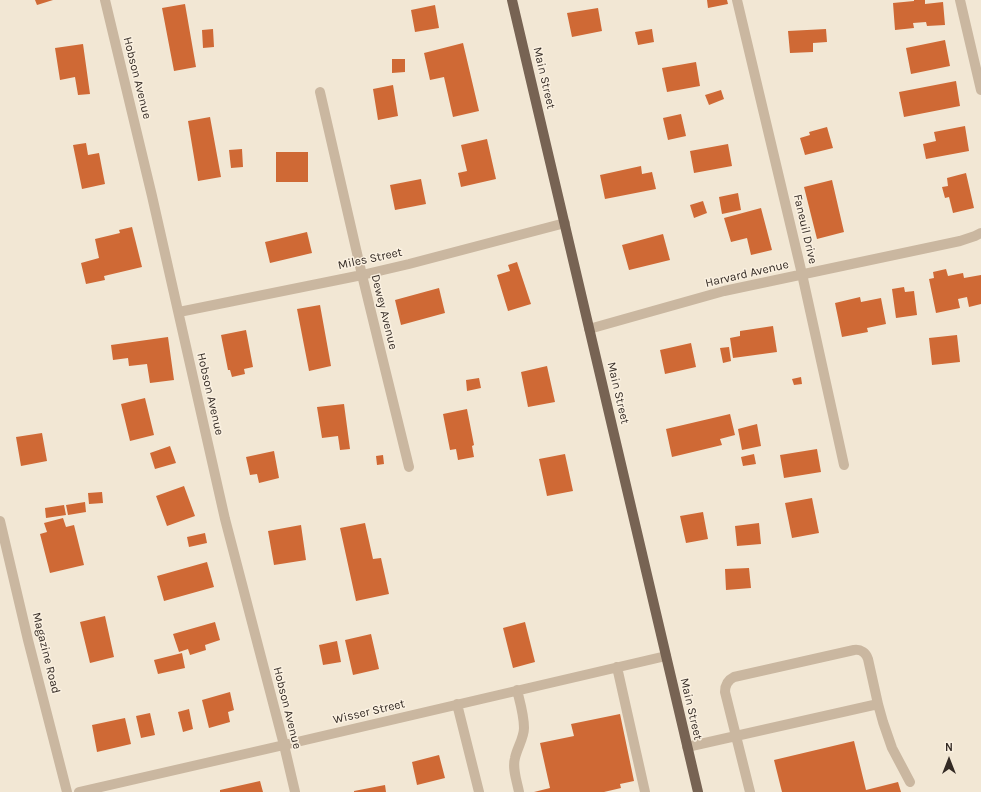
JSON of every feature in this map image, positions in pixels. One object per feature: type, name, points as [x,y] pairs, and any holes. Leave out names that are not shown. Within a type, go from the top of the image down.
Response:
[{"type":"main road","name":"Main Street","points":[[512,0],[698,792]]},
{"type":"street","name":"Hobson Avenue","points":[[106,0],[179,312],[225,518],[284,745],[294,792]]},
{"type":"street","name":"Faneuil Drive","points":[[737,0],[802,274],[844,465]]},
{"type":"street","points":[[960,0],[981,90]]},
{"type":"street","name":"Dewey Avenue","points":[[320,92],[362,275],[409,467]]},
{"type":"street","name":"Miles Street","points":[[179,312],[362,275],[565,223]]},
{"type":"street","name":"Harvard Avenue","points":[[589,329],[724,291],[960,241],[981,233]]},
{"type":"street","name":"Magazine Road","points":[[0,521],[28,640],[67,792]]},
{"type":"street","points":[[750,792],[726,692],[726,686],[729,680],[854,650],[863,652],[867,657],[883,722],[892,748],[910,782]]},
{"type":"street","name":"Wisser Street","points":[[79,792],[666,656]]},
{"type":"street","points":[[617,667],[645,792]]},
{"type":"street","points":[[517,690],[524,728],[514,764],[519,792]]},
{"type":"street","points":[[457,704],[479,792]]},
{"type":"street","points":[[687,747],[878,704]]},
{"type":"building","points":[[35,0],[53,0],[37,5]]},
{"type":"building","points":[[707,0],[727,0],[728,4],[708,8]]},
{"type":"building","points":[[925,0],[925,4],[943,2],[945,25],[927,26],[926,22],[913,23],[914,28],[895,30],[893,3]]},
{"type":"building","points":[[185,4],[196,67],[174,71],[162,8]]},
{"type":"building","points":[[435,5],[439,28],[415,32],[411,10]]},
{"type":"building","points":[[598,8],[602,31],[572,37],[567,13]]},
{"type":"building","points":[[213,29],[214,47],[203,48],[202,30]]},
{"type":"building","points":[[652,29],[654,42],[638,45],[635,32]]},
{"type":"building","points":[[826,29],[827,42],[813,43],[813,52],[790,53],[788,31]]},
{"type":"building","points":[[945,40],[950,66],[911,74],[906,48]]},
{"type":"building","points":[[463,43],[479,111],[453,117],[444,77],[430,80],[424,53]]},
{"type":"building","points":[[83,44],[90,94],[78,95],[75,77],[60,80],[55,48]]},
{"type":"building","points":[[392,59],[405,59],[405,72],[392,73]]},
{"type":"building","points":[[696,62],[700,86],[667,92],[662,68]]},
{"type":"building","points":[[956,81],[960,106],[904,117],[899,92]]},
{"type":"building","points":[[393,85],[398,116],[378,120],[373,89]]},
{"type":"building","points":[[721,90],[724,99],[709,105],[705,95]]},
{"type":"building","points":[[681,114],[686,136],[668,140],[663,118]]},
{"type":"building","points":[[210,117],[221,177],[198,181],[188,121]]},
{"type":"building","points":[[965,126],[969,151],[926,159],[923,144],[936,141],[934,132]]},
{"type":"building","points":[[827,127],[833,148],[805,155],[800,138],[810,135],[809,132]]},
{"type":"building","points":[[487,139],[496,179],[461,187],[458,173],[467,171],[461,145]]},
{"type":"building","points":[[86,143],[88,155],[99,153],[105,184],[82,189],[73,145]]},
{"type":"building","points":[[728,144],[732,166],[694,173],[690,151]]},
{"type":"building","points":[[242,149],[243,167],[231,168],[229,150]]},
{"type":"building","points":[[276,152],[308,152],[308,182],[276,182]]},
{"type":"building","points":[[641,166],[642,174],[652,172],[656,189],[605,199],[600,175]]},
{"type":"building","points":[[966,173],[974,208],[953,213],[949,197],[945,198],[942,187],[948,186],[947,178]]},
{"type":"building","points":[[421,179],[426,204],[395,210],[390,185]]},
{"type":"building","points":[[832,180],[844,232],[817,239],[804,187]]},
{"type":"building","points":[[738,193],[741,210],[722,214],[719,197]]},
{"type":"building","points":[[703,201],[707,213],[694,218],[690,205]]},
{"type":"building","points":[[761,208],[772,250],[751,255],[747,238],[731,242],[724,218]]},
{"type":"building","points":[[132,227],[142,267],[104,276],[105,280],[86,284],[81,263],[99,258],[95,239],[120,233],[119,230]]},
{"type":"building","points":[[307,232],[312,253],[270,263],[265,242]]},
{"type":"building","points":[[663,234],[670,260],[629,270],[622,245]]},
{"type":"building","points":[[517,262],[531,304],[508,311],[497,275],[510,271],[508,265]]},
{"type":"building","points":[[946,269],[948,276],[963,273],[964,278],[981,275],[981,304],[969,307],[967,297],[958,299],[960,308],[936,313],[929,279],[934,278],[933,272]]},
{"type":"building","points":[[904,287],[905,292],[914,291],[917,315],[896,318],[892,289]]},
{"type":"building","points":[[439,288],[445,313],[401,325],[395,300]]},
{"type":"building","points":[[860,297],[861,302],[881,298],[886,324],[867,328],[868,332],[842,337],[835,303]]},
{"type":"building","points":[[320,305],[331,366],[309,371],[297,309]]},
{"type":"building","points":[[773,326],[777,352],[733,358],[730,338],[740,336],[740,331]]},
{"type":"building","points":[[246,330],[253,367],[244,369],[245,374],[232,377],[230,370],[228,370],[221,335]]},
{"type":"building","points":[[957,335],[960,362],[932,365],[929,338]]},
{"type":"building","points":[[168,337],[174,380],[150,383],[147,364],[129,366],[128,358],[113,360],[111,345]]},
{"type":"building","points":[[691,343],[696,367],[665,374],[660,350]]},
{"type":"building","points":[[729,347],[731,361],[723,363],[720,348]]},
{"type":"building","points":[[547,366],[555,402],[528,407],[521,372]]},
{"type":"building","points":[[801,377],[802,384],[794,385],[792,379]]},
{"type":"building","points":[[479,378],[481,388],[467,391],[466,380]]},
{"type":"building","points":[[145,398],[154,435],[130,441],[121,404]]},
{"type":"building","points":[[344,404],[350,449],[340,450],[338,436],[322,438],[317,407]]},
{"type":"building","points":[[467,409],[474,445],[472,446],[474,457],[458,460],[456,449],[450,450],[443,414]]},
{"type":"building","points":[[730,414],[735,435],[720,439],[722,445],[672,457],[666,429]]},
{"type":"building","points":[[757,424],[761,446],[742,450],[738,429]]},
{"type":"building","points":[[42,433],[47,461],[21,466],[16,437]]},
{"type":"building","points":[[170,446],[176,463],[155,469],[150,453]]},
{"type":"building","points":[[817,449],[821,472],[784,478],[780,455]]},
{"type":"building","points":[[274,451],[279,478],[259,483],[257,474],[250,475],[246,457]]},
{"type":"building","points":[[565,454],[573,491],[547,496],[539,459]]},
{"type":"building","points":[[754,454],[756,464],[743,466],[741,457]]},
{"type":"building","points":[[383,455],[384,464],[377,465],[376,456]]},
{"type":"building","points":[[184,486],[195,516],[167,526],[156,496]]},
{"type":"building","points":[[102,492],[103,503],[89,504],[88,493]]},
{"type":"building","points":[[812,498],[819,533],[792,538],[785,503]]},
{"type":"building","points":[[85,502],[86,512],[68,515],[66,505]]},
{"type":"building","points":[[64,505],[66,515],[46,518],[45,508]]},
{"type":"building","points":[[703,512],[708,539],[686,543],[680,516]]},
{"type":"building","points":[[63,518],[66,527],[74,525],[84,565],[50,573],[40,534],[47,532],[44,523]]},
{"type":"building","points":[[365,523],[373,559],[381,558],[389,594],[356,601],[340,528]]},
{"type":"building","points":[[759,523],[761,544],[737,546],[735,526]]},
{"type":"building","points":[[301,525],[306,560],[274,565],[268,531]]},
{"type":"building","points":[[205,533],[207,543],[189,547],[187,537]]},
{"type":"building","points":[[207,562],[214,587],[164,601],[157,576]]},
{"type":"building","points":[[749,568],[751,588],[726,590],[725,569]]},
{"type":"building","points":[[105,616],[114,657],[90,663],[80,622]]},
{"type":"building","points":[[215,622],[220,640],[205,645],[206,650],[190,655],[188,649],[179,652],[173,634]]},
{"type":"building","points":[[525,622],[535,662],[513,668],[503,628]]},
{"type":"building","points":[[371,634],[379,669],[353,675],[345,640]]},
{"type":"building","points":[[337,641],[341,662],[323,665],[319,645]]},
{"type":"building","points":[[182,653],[185,668],[158,674],[154,660]]},
{"type":"building","points":[[230,692],[234,710],[228,712],[230,722],[209,728],[202,700]]},
{"type":"building","points":[[189,709],[193,729],[183,732],[178,712]]},
{"type":"building","points":[[150,713],[155,735],[141,738],[136,716]]},
{"type":"building","points":[[620,714],[634,781],[620,784],[621,788],[604,792],[534,792],[550,788],[540,743],[574,736],[571,724]]},
{"type":"building","points":[[125,718],[131,744],[97,752],[92,725]]},
{"type":"building","points":[[854,741],[866,790],[898,782],[901,792],[782,792],[774,760]]},
{"type":"building","points":[[439,755],[445,778],[417,785],[412,762]]},
{"type":"building","points":[[260,781],[263,792],[220,792],[220,790]]},
{"type":"building","points":[[385,785],[386,792],[354,792],[354,791]]}]
